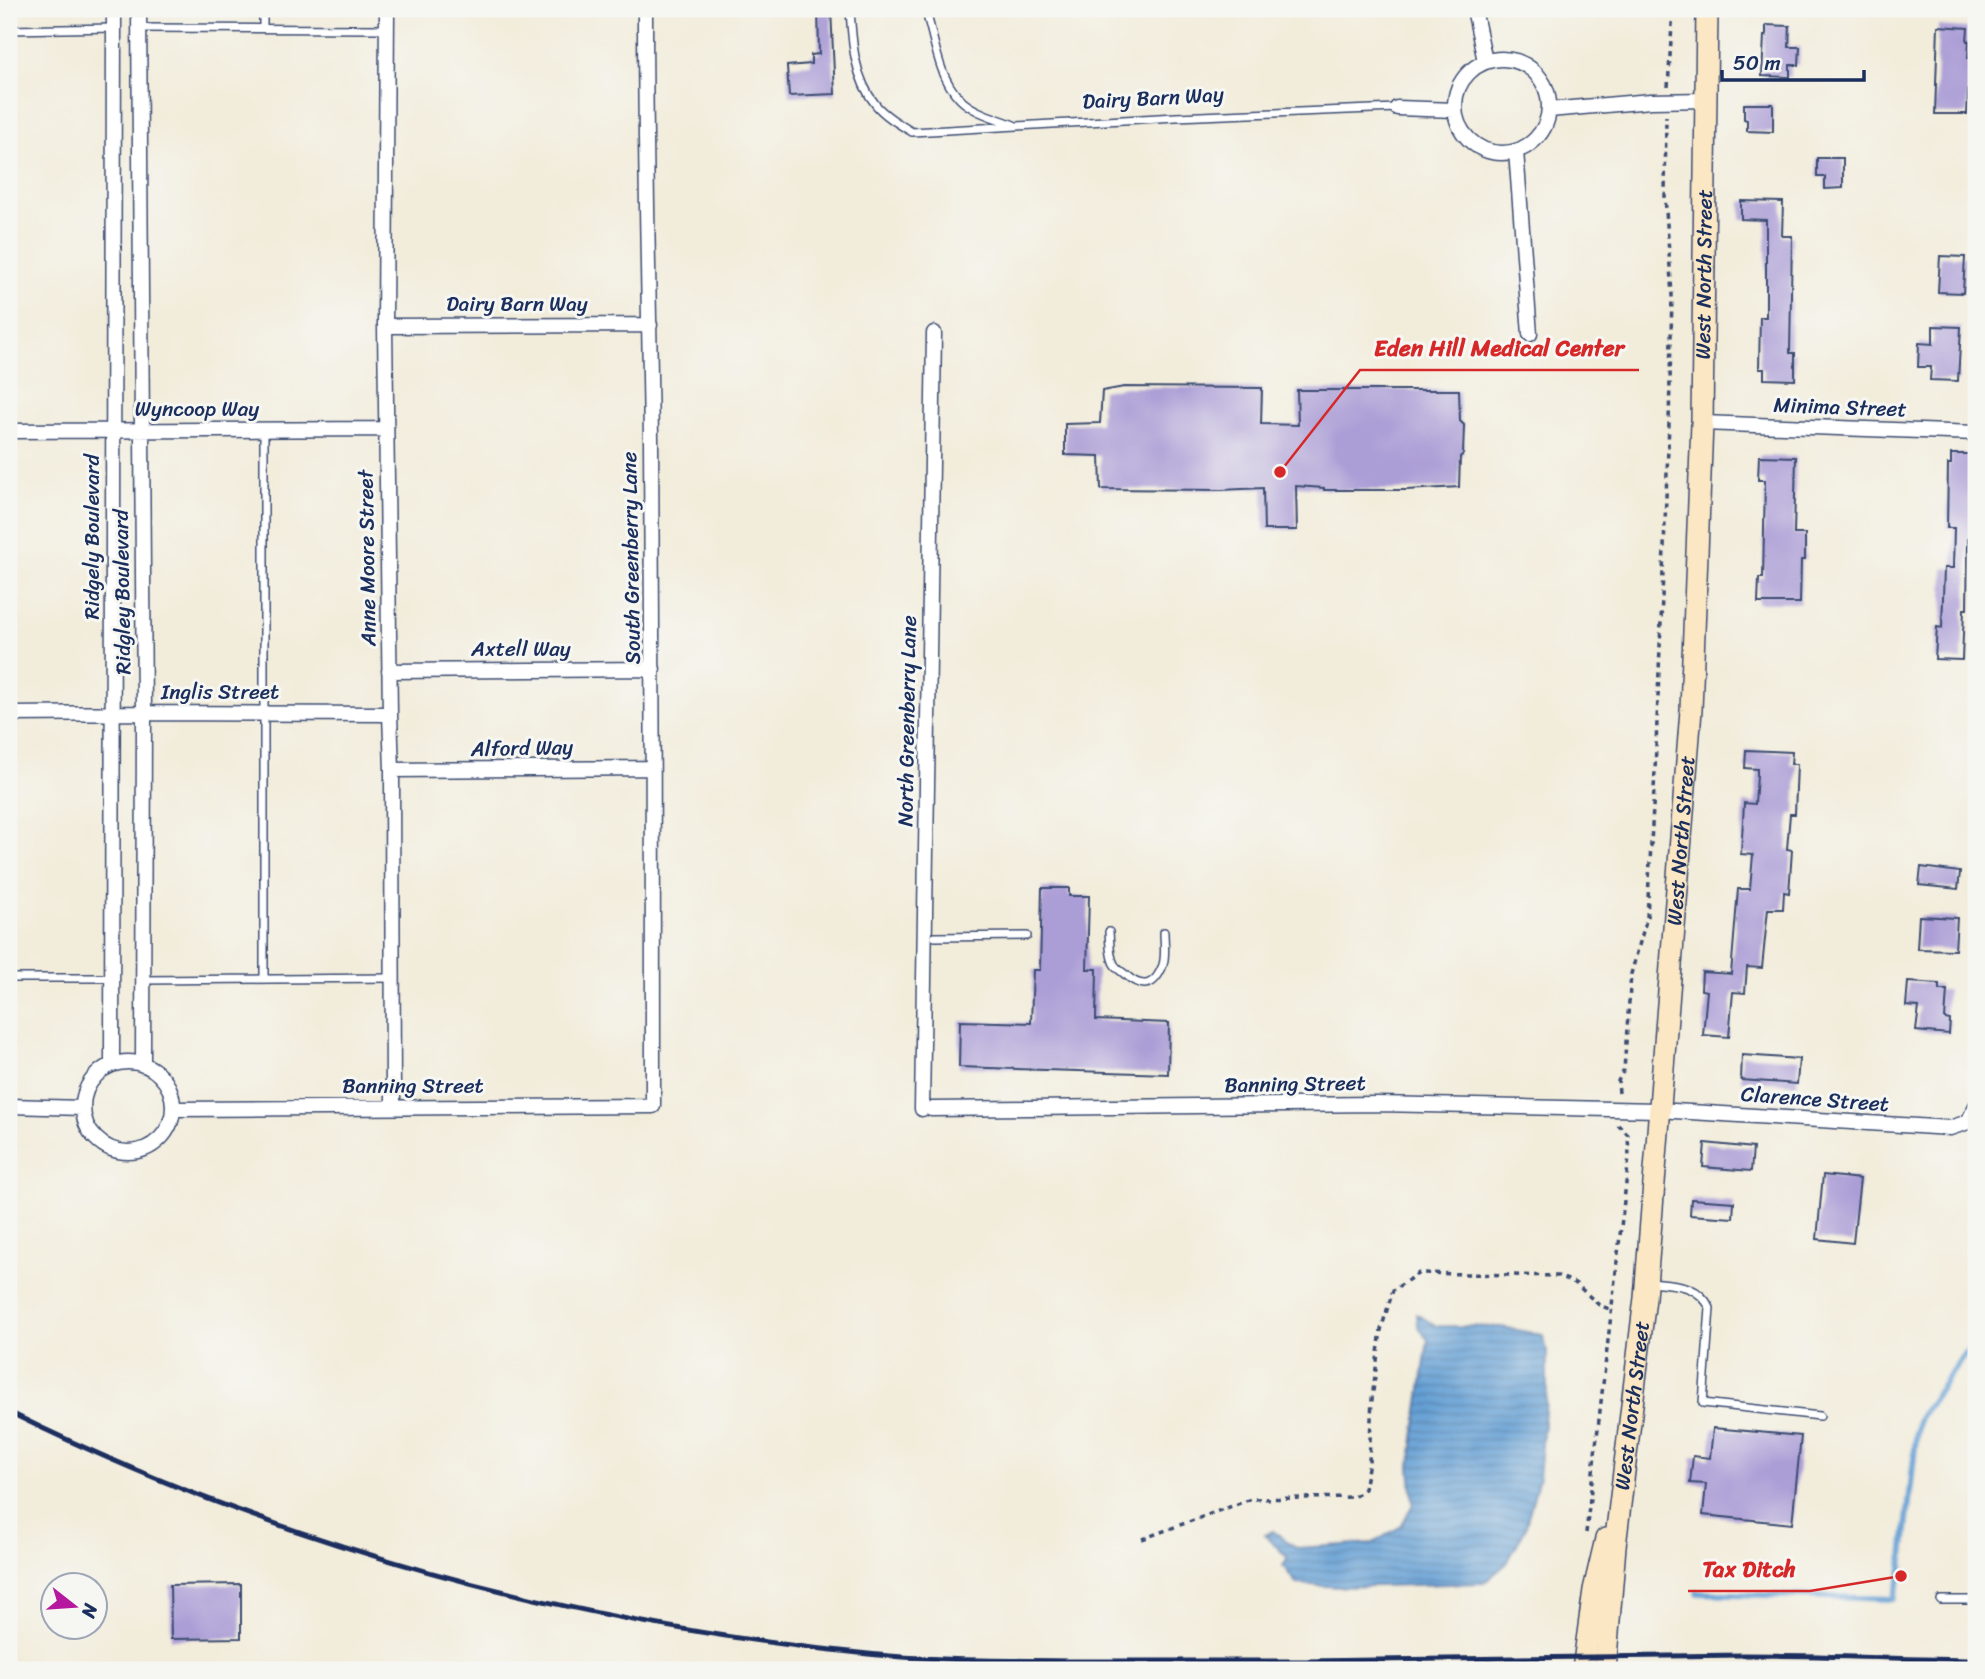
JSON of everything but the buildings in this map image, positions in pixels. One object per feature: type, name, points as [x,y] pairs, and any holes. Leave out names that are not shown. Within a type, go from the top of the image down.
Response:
[{"type":"main road","name":"West North Street","points":[[1605,1670],[1615,1546],[1646,1281],[1691,710],[1702,424],[1707,9]]},
{"type":"main road","points":[[1583,1670],[1594,1590],[1625,1465]]},
{"type":"street","name":"Ridgely Boulevard","points":[[112,1065],[114,9]]},
{"type":"street","points":[[139,9],[139,27]]},
{"type":"street","name":"Anne Moore Street","points":[[387,9],[385,326],[392,770],[393,1107]]},
{"type":"street","name":"South Greenberry Lane","points":[[645,9],[653,670],[653,1106]]},
{"type":"street","points":[[1474,9],[1485,61]]},
{"type":"street","name":"Ridgley Boulevard","points":[[139,27],[144,713],[143,1065]]},
{"type":"street","points":[[1508,58],[1520,62],[1539,76],[1545,86],[1549,110],[1542,131],[1516,151],[1492,152],[1481,148],[1471,142],[1458,123],[1455,110],[1461,81],[1475,66],[1485,61],[1508,58]]},
{"type":"street","points":[[1549,110],[1707,100]]},
{"type":"street","points":[[1396,108],[1455,110]]},
{"type":"street","points":[[1516,151],[1530,334]]},
{"type":"street","points":[[114,160],[139,160]]},
{"type":"street","name":"Dairy Barn Way","points":[[385,326],[650,325]]},
{"type":"street","name":"North Greenberry Lane","points":[[927,1109],[934,333]]},
{"type":"street","name":"Minima Street","points":[[1702,424],[1976,433]]},
{"type":"street","name":"Wyncoop Way","points":[[9,431],[386,429]]},
{"type":"street","name":"Axtell Way","points":[[389,671],[653,670]]},
{"type":"street","name":"Inglis Street","points":[[9,715],[390,714]]},
{"type":"street","name":"Alford Way","points":[[392,770],[652,768]]},
{"type":"street","points":[[124,1062],[143,1065],[152,1068],[163,1078],[171,1091],[172,1120],[166,1133],[142,1151],[127,1153],[112,1150],[99,1142],[89,1130],[83,1108],[88,1086],[97,1074],[112,1065],[124,1062]]},
{"type":"street","name":"Banning Street","points":[[927,1109],[1355,1104],[1658,1110]]},
{"type":"street","name":"Banning Street","points":[[173,1109],[653,1106]]},
{"type":"street","name":"Clarence Street","points":[[1658,1110],[1950,1128],[1968,1122],[1976,1106]]},
{"type":"street","points":[[9,1107],[83,1108]]},
{"type":"lane","points":[[263,9],[263,28]]},
{"type":"lane","name":"Dairy Barn Way","points":[[850,9],[859,75],[867,93],[883,112],[912,132],[1396,108]]},
{"type":"lane","points":[[925,9],[947,80],[961,100],[981,112],[1018,126]]},
{"type":"lane","points":[[139,27],[387,29]]},
{"type":"lane","points":[[9,30],[114,29]]},
{"type":"lane","points":[[264,430],[264,979]]},
{"type":"lane","points":[[1109,932],[1110,953],[1115,965],[1141,985],[1149,984],[1157,977],[1164,962],[1164,932]]},
{"type":"lane","points":[[935,937],[1027,936]]},
{"type":"lane","points":[[9,978],[113,978]]},
{"type":"lane","points":[[143,980],[393,978]]},
{"type":"lane","points":[[1646,1281],[1696,1290],[1710,1308],[1703,1403],[1820,1416]]},
{"type":"lane","points":[[1941,1600],[1976,1600]]},
{"type":"path","points":[[1586,1538],[1629,1157],[1628,1135],[1617,1127],[1620,1109],[1618,1081],[1624,1070],[1631,974],[1647,917],[1669,423],[1672,308],[1665,196],[1666,101],[1674,9]]},
{"type":"path","points":[[1142,1539],[1251,1499],[1354,1497],[1364,1489],[1369,1462],[1372,1399],[1381,1330],[1393,1290],[1419,1273],[1558,1276],[1575,1283],[1600,1305],[1612,1310]]},
{"type":"water","points":[[1417,1314],[1436,1326],[1502,1327],[1543,1335],[1547,1352],[1547,1389],[1539,1477],[1525,1529],[1507,1563],[1484,1583],[1339,1587],[1297,1584],[1283,1566],[1288,1558],[1265,1535],[1273,1531],[1297,1548],[1373,1543],[1401,1526],[1413,1504],[1410,1466],[1428,1340],[1418,1326]]},
{"type":"waterway","points":[[1697,1593],[1894,1599],[1901,1576],[1918,1420],[1976,1339]]},
{"type":"railway","points":[[9,1412],[111,1459],[320,1539],[428,1572],[536,1599],[646,1623],[757,1641],[868,1654],[994,1660],[1301,1661],[1744,1655],[1976,1660]]},
{"type":"place","name":"Eden Hill Medical Center","points":[[1280,472]]},
{"type":"place","name":"Tax Ditch","points":[[1901,1576]]}]
